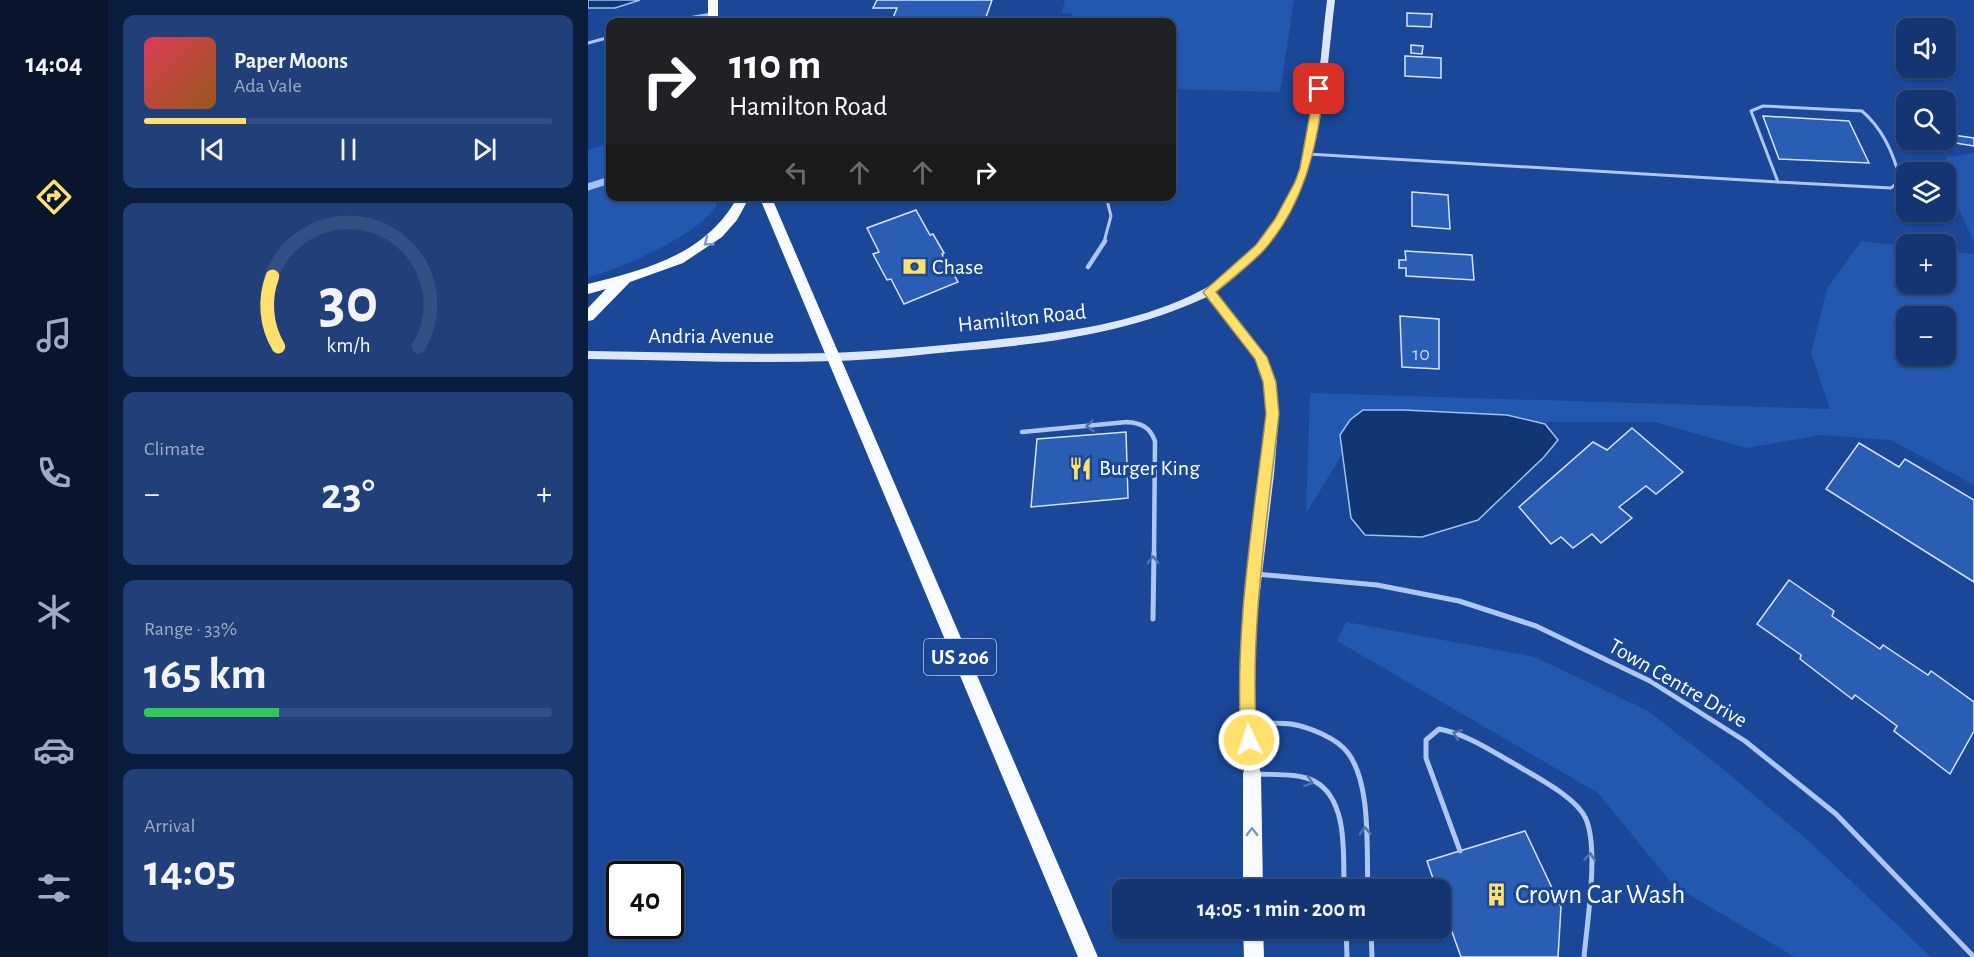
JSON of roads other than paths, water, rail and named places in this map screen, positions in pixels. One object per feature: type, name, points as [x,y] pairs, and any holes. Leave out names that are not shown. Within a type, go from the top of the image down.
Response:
[{"type":"main road","points":[[712,18],[713,0]]},
{"type":"main road","points":[[588,289],[629,279],[701,248],[735,216],[742,201]]},
{"type":"main road","name":"US 206","points":[[767,201],[1088,957]]},
{"type":"main road","points":[[588,316],[610,293],[629,279]]},
{"type":"main road","points":[[1252,774],[1253,879]]},
{"type":"main road","points":[[1253,939],[1254,957]]},
{"type":"street","name":"Hamilton Road","points":[[834,357],[1066,337],[1109,329],[1161,313],[1209,292],[1260,248],[1279,221],[1300,182],[1315,122],[1331,0]]},
{"type":"street","points":[[1209,292],[1260,357],[1269,382],[1273,414],[1249,625],[1246,694],[1252,774]]},
{"type":"street","name":"Andria Avenue","points":[[588,355],[834,357]]},
{"type":"lane","points":[[588,43],[606,38]]},
{"type":"lane","points":[[1308,154],[1778,182],[1891,188],[1900,180],[1898,169],[1874,120],[1862,111],[1762,106],[1751,111],[1778,182]]},
{"type":"lane","points":[[1088,267],[1107,240],[1113,224],[1112,207],[1109,201]]},
{"type":"lane","points":[[1022,432],[1127,422],[1140,423],[1153,431],[1155,441],[1153,619]]},
{"type":"lane","name":"Town Centre Drive","points":[[1255,574],[1377,585],[1459,601],[1536,626],[1650,681],[1745,741],[1836,814],[1974,957]]},
{"type":"lane","points":[[1248,724],[1299,725],[1339,744],[1349,754],[1358,772],[1363,795],[1367,879]]},
{"type":"lane","points":[[1460,851],[1426,758],[1426,740],[1439,729],[1456,732],[1565,796],[1585,816],[1591,840],[1584,957]]},
{"type":"lane","points":[[1252,774],[1278,775],[1314,781],[1329,794],[1341,825],[1343,879]]},
{"type":"lane","points":[[1346,939],[1347,957]]},
{"type":"lane","points":[[1371,939],[1372,957]]},
{"type":"waterway","points":[[588,187],[606,181]]},
{"type":"place","name":"Chase","points":[[914,267]]},
{"type":"place","name":"Burger King","points":[[1081,468]]},
{"type":"place","name":"Crown Car Wash","points":[[1497,894]]}]
